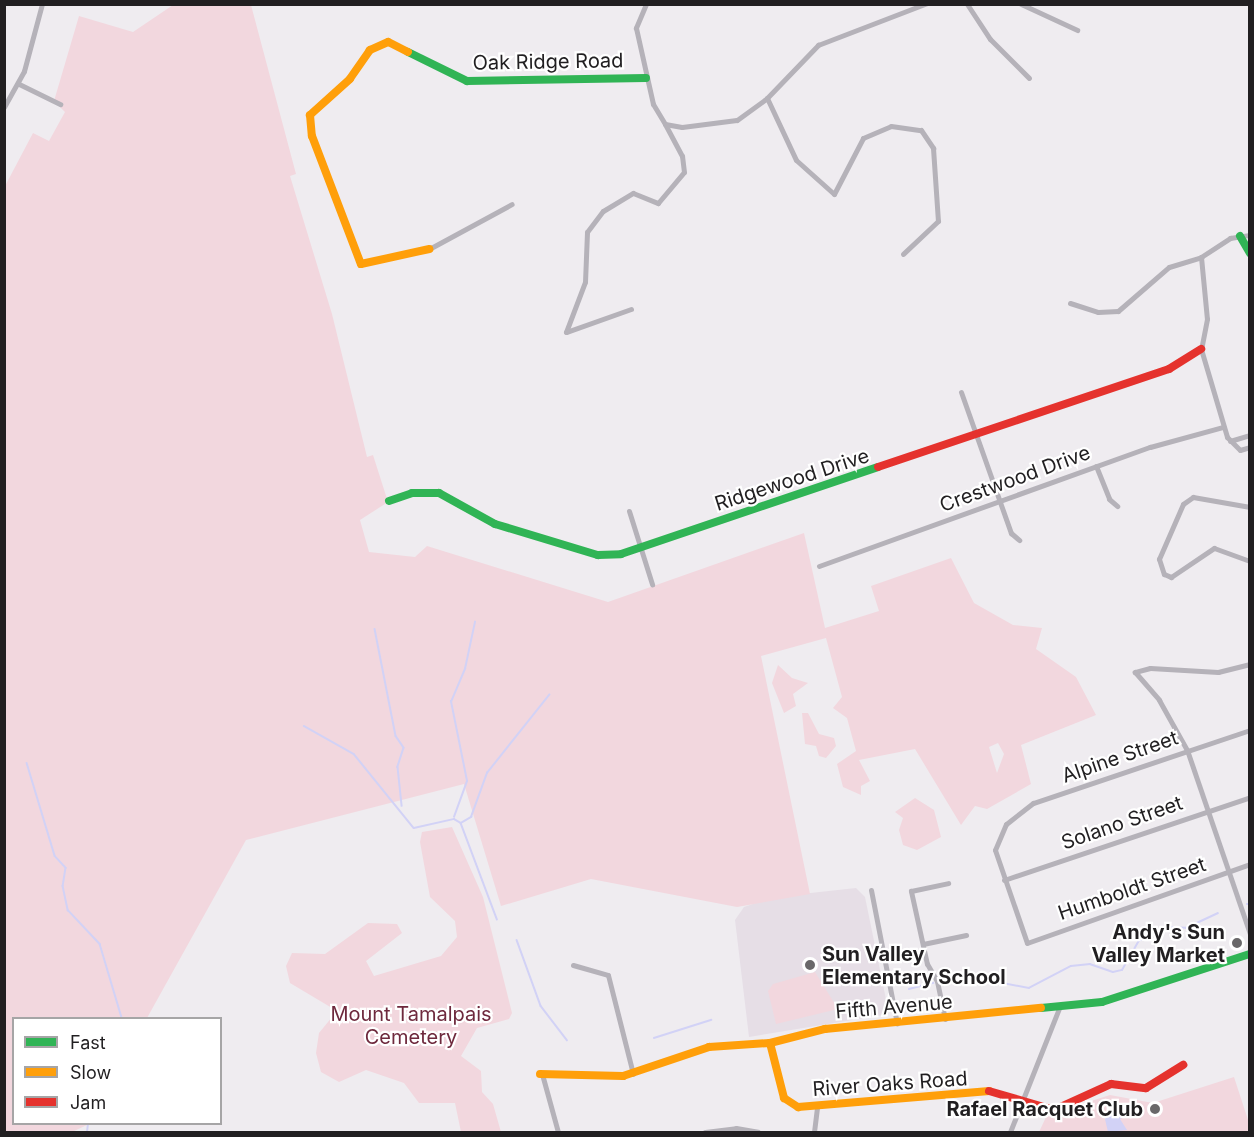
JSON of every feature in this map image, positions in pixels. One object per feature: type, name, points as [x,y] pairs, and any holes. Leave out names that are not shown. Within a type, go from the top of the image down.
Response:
[{"type":"street","points":[[4,107],[19,84],[42,4]]},
{"type":"street","points":[[631,309],[566,332],[585,282],[587,232],[603,211],[633,193],[658,203],[684,172],[682,156],[665,124],[646,78],[636,28],[646,4]]},
{"type":"street","points":[[665,124],[700,127],[737,120],[767,98],[824,41],[925,4]]},
{"type":"street","points":[[967,4],[990,39],[1029,78]]},
{"type":"street","points":[[1021,4],[1077,30]]},
{"type":"street","name":"Oak Ridge Road","points":[[512,204],[429,249],[361,264],[312,136],[310,115],[350,79],[370,50],[388,42],[467,81],[646,78]]},
{"type":"street","points":[[19,84],[60,104]]},
{"type":"street","points":[[767,98],[796,160],[834,194],[863,138],[891,126],[921,130],[933,148],[938,221],[903,254]]},
{"type":"street","points":[[1070,303],[1098,312],[1118,310],[1169,267],[1201,257],[1240,236],[1250,235]]},
{"type":"street","points":[[1240,236],[1250,253]]},
{"type":"street","points":[[1201,257],[1207,319],[1201,349],[1224,428],[1230,441],[1248,449]]},
{"type":"street","name":"Ridgewood Drive","points":[[389,501],[412,492],[439,493],[495,524],[555,544],[598,555],[641,550],[1169,369],[1201,349]]},
{"type":"street","points":[[961,392],[999,501],[1018,540]]},
{"type":"street","name":"Crestwood Drive","points":[[819,566],[1096,466],[1224,428]]},
{"type":"street","points":[[1230,441],[1250,435]]},
{"type":"street","points":[[1096,466],[1118,506]]},
{"type":"street","points":[[1250,507],[1192,497],[1183,504],[1159,559],[1164,574],[1172,577],[1214,548],[1250,561]]},
{"type":"street","points":[[629,511],[652,584]]},
{"type":"street","points":[[1250,664],[1199,673],[1139,669],[1135,672],[1159,700],[1187,750],[1250,934]]},
{"type":"street","name":"Alpine Street","points":[[1004,880],[995,850],[1006,824],[1033,803],[1250,730]]},
{"type":"street","name":"Solano Street","points":[[1004,880],[1208,809],[1250,797]]},
{"type":"street","name":"Humboldt Street","points":[[1004,880],[1024,942],[1250,864]]},
{"type":"street","points":[[946,1021],[923,944],[911,891],[948,883]]},
{"type":"street","points":[[871,890],[897,1024]]},
{"type":"street","points":[[923,944],[966,934]]},
{"type":"street","name":"Fifth Avenue","points":[[541,1074],[633,1074],[709,1047],[770,1043],[825,1029],[946,1021],[1102,1002],[1250,954]]},
{"type":"street","points":[[573,965],[609,975],[633,1074]]},
{"type":"street","points":[[1010,1132],[1019,1099],[1060,1006]]},
{"type":"street","name":"River Oaks Road","points":[[770,1043],[784,1098],[798,1107],[817,1108],[988,1090],[1054,1110],[1111,1084],[1146,1088],[1183,1065]]},
{"type":"street","points":[[541,1074],[558,1132]]},
{"type":"street","points":[[814,1132],[817,1108]]},
{"type":"street","points":[[705,1132],[736,1128],[758,1132]]},
{"type":"shaded area","name":"Sun Valley Elementary School","points":[[856,888],[865,897],[889,1014],[749,1037],[735,920],[744,907],[774,897]]},
{"type":"green space","points":[[173,5],[251,5],[296,174],[290,176],[332,314],[367,457],[373,455],[388,502],[360,520],[369,552],[415,557],[427,546],[608,602],[804,533],[825,628],[879,611],[871,586],[951,558],[974,603],[1013,625],[1042,628],[1036,649],[1076,677],[1096,715],[1021,745],[1031,784],[987,809],[975,806],[961,825],[915,749],[859,760],[870,781],[861,786],[861,795],[843,787],[837,764],[856,751],[847,718],[833,708],[842,697],[826,638],[761,656],[810,894],[737,907],[591,879],[501,906],[464,784],[246,840],[148,1017],[12,1017],[12,1125],[87,1125],[72,1132],[5,1132],[4,188],[33,133],[49,141],[65,112],[54,101],[79,16],[133,32]],"holes":[[[998,743],[1004,754],[997,773],[989,747]]]},
{"type":"green space","points":[[778,665],[792,678],[808,683],[793,694],[796,706],[784,713],[772,683]]},
{"type":"green space","points":[[802,713],[808,713],[819,734],[834,738],[836,746],[826,758],[819,756],[816,746],[805,744]]},
{"type":"green space","points":[[915,798],[934,810],[941,837],[917,850],[903,845],[899,830],[903,818],[895,812]]},
{"type":"green space","name":"Mount Tamalpais Cemetery","points":[[452,827],[483,897],[512,1013],[509,1019],[477,1028],[461,1056],[481,1071],[482,1092],[493,1104],[501,1132],[461,1132],[455,1103],[419,1103],[404,1083],[366,1070],[339,1082],[321,1072],[316,1053],[319,1033],[337,1011],[290,983],[286,966],[292,953],[325,954],[368,923],[397,924],[402,933],[366,961],[374,976],[441,956],[457,937],[455,921],[430,897],[420,842],[422,832]]},
{"type":"green space","points":[[815,972],[838,1009],[776,1024],[768,991],[773,984]]},
{"type":"green space","name":"Rafael Racquet Club","points":[[1234,1077],[1250,1126],[1247,1132],[1039,1132],[1047,1115],[1110,1095],[1153,1103]]},
{"type":"water","points":[[1124,1109],[1126,1116],[1120,1119],[1127,1130],[1108,1132],[1104,1115]]},
{"type":"waterway","points":[[454,817],[467,781],[451,702],[465,669],[475,622]]},
{"type":"waterway","points":[[375,629],[396,736],[404,748],[398,767],[402,806]]},
{"type":"waterway","points":[[461,823],[471,817],[487,773],[549,695]]},
{"type":"waterway","points":[[304,726],[354,754],[414,828],[454,819],[461,823],[497,919]]},
{"type":"waterway","points":[[27,763],[55,856],[66,868],[63,886],[68,910],[100,944],[122,1017]]},
{"type":"waterway","points":[[942,981],[962,975],[1029,988],[1071,966],[1090,964],[1113,972],[1122,970],[1139,941],[1163,927],[1186,928],[1218,913]]},
{"type":"waterway","points":[[517,940],[541,1006],[567,1040]]},
{"type":"waterway","points":[[909,989],[933,983]]},
{"type":"waterway","points":[[654,1038],[711,1020]]},
{"type":"waterway","points":[[87,1132],[88,1125]]},
{"type":"traffic: fast","points":[[408,52],[467,81],[646,78]]},
{"type":"traffic: fast","points":[[1240,236],[1250,253]]},
{"type":"traffic: fast","points":[[389,501],[412,493],[439,493],[495,524],[598,555],[621,554],[878,467]]},
{"type":"traffic: fast","points":[[1041,1008],[1102,1002],[1250,954]]},
{"type":"traffic: slow","points":[[408,52],[388,42],[370,50],[350,79],[310,115],[312,136],[361,264],[429,249]]},
{"type":"traffic: slow","points":[[540,1074],[623,1076],[709,1047],[770,1043],[825,1029],[1041,1008]]},
{"type":"traffic: slow","points":[[770,1043],[784,1098],[798,1107],[989,1091]]},
{"type":"traffic: jam","points":[[878,467],[1169,369],[1201,349]]},
{"type":"traffic: jam","points":[[989,1091],[1054,1110],[1111,1084],[1146,1088],[1183,1065]]},
{"type":"place","name":"Andy's Sun Valley Market","points":[[1237,943]]},
{"type":"place","name":"Sun Valley Elementary School","points":[[810,965]]},
{"type":"place","name":"Rafael Racquet Club","points":[[1155,1109]]}]
